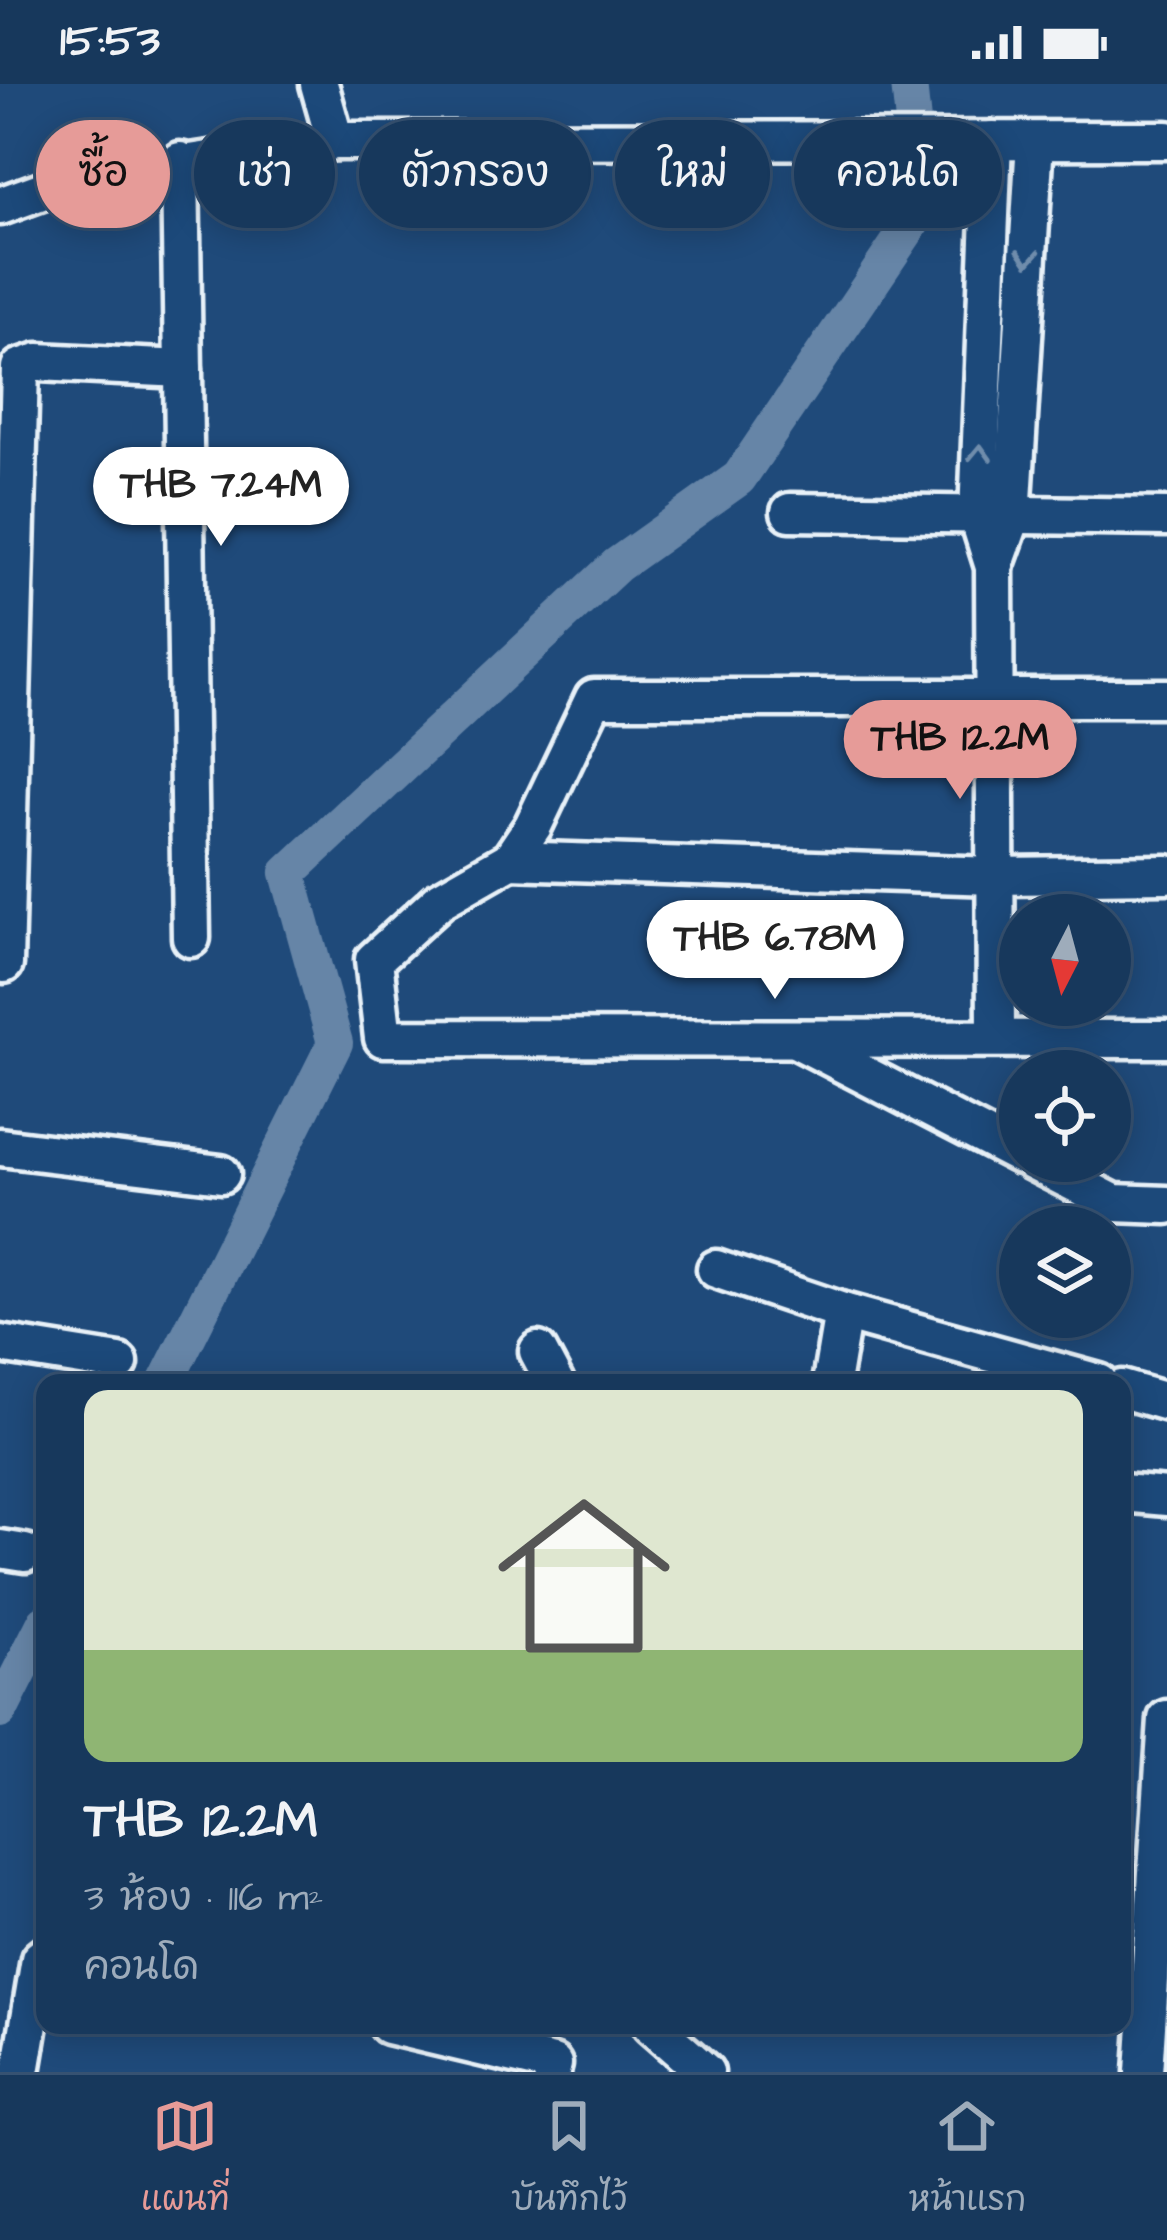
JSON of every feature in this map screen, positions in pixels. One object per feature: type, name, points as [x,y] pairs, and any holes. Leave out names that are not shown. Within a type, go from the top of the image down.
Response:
[{"type":"street","points":[[319,84],[329,120]]},
{"type":"street","points":[[335,141],[794,140]]},
{"type":"street","points":[[1002,140],[1167,140]]},
{"type":"street","points":[[995,516],[1035,141]]},
{"type":"street","points":[[0,206],[66,182],[194,159]]},
{"type":"street","points":[[180,161],[190,938]]},
{"type":"street","points":[[993,228],[996,1036]]},
{"type":"street","points":[[4,964],[20,368],[38,362],[183,369]]},
{"type":"street","points":[[790,512],[1167,517]]},
{"type":"street","points":[[1167,698],[594,698],[533,826],[510,860],[440,900],[374,960],[383,1038],[1167,1039]]},
{"type":"street","points":[[510,860],[995,875],[1167,874]]},
{"type":"street","points":[[792,1038],[999,1144]]},
{"type":"street","points":[[0,1148],[220,1174]]},
{"type":"street","points":[[1073,1182],[1114,1203],[1167,1205]]},
{"type":"street","points":[[716,1269],[842,1312],[1066,1374]]},
{"type":"street","points":[[832,1374],[842,1312]]},
{"type":"street","points":[[0,1344],[119,1363]]},
{"type":"street","points":[[1131,1392],[1167,1402]]},
{"type":"street","points":[[1131,1494],[1167,1497]]},
{"type":"street","points":[[1144,2072],[1167,1719]]},
{"type":"street","points":[[21,2072],[36,1983]]},
{"type":"street","points":[[426,2034],[553,2064],[551,2072]]},
{"type":"street","points":[[661,2034],[705,2072]]},
{"type":"waterway","points":[[170,1374],[335,1043],[288,873],[617,565],[739,478],[922,208],[909,84]]},
{"type":"waterway","points":[[0,1711],[36,1640]]}]
